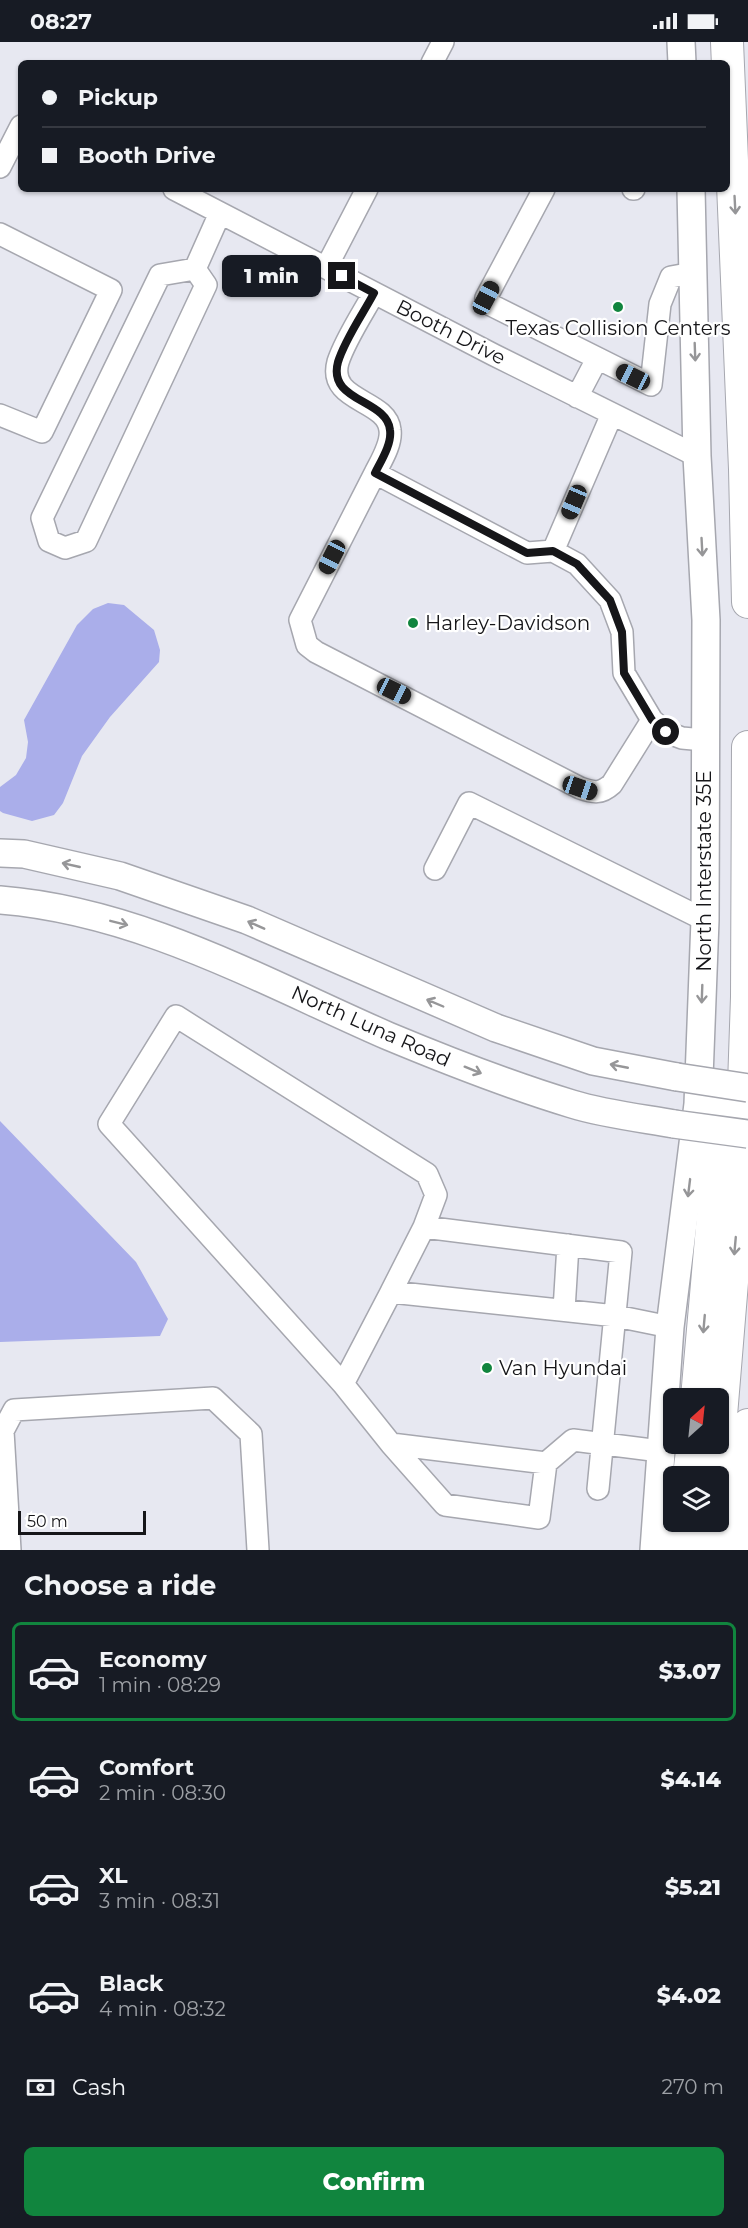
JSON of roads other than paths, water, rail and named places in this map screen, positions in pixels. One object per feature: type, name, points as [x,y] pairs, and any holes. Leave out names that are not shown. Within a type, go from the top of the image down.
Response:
[{"type":"highway","points":[[727,42],[728,60]]},
{"type":"highway","points":[[730,113],[745,469],[748,602]]},
{"type":"highway","points":[[717,1466],[741,1173],[747,997],[748,747]]},
{"type":"highway","points":[[698,1388],[726,1064],[747,997]]},
{"type":"highway","points":[[737,1550],[748,1425]]},
{"type":"highway","points":[[681,1550],[683,1532]]},
{"type":"highway","points":[[710,1550],[711,1532]]},
{"type":"main road","points":[[681,42],[682,60]]},
{"type":"main road","name":"North Interstate 35E","points":[[654,1550],[670,1327],[683,1243],[698,1104],[705,920],[706,620],[697,456],[691,192]]},
{"type":"main road","points":[[0,853],[24,854],[120,876],[247,920],[496,1028],[593,1061],[748,1088]]},
{"type":"main road","name":"North Luna Road","points":[[0,900],[40,903],[131,926],[246,970],[388,1035],[495,1079],[574,1105],[674,1124],[748,1134]]},
{"type":"street","points":[[434,60],[443,42]]},
{"type":"street","points":[[0,167],[18,132]]},
{"type":"street","name":"Booth Drive","points":[[180,192],[577,397],[697,456]]},
{"type":"street","points":[[326,268],[365,192]]},
{"type":"street","points":[[542,192],[486,298],[487,302],[651,386],[660,304],[671,277],[693,273]]},
{"type":"street","points":[[195,269],[220,213]]},
{"type":"street","points":[[0,234],[111,290],[42,432],[0,415]]},
{"type":"street","points":[[195,269],[206,285],[86,541],[65,548],[49,541],[42,518],[160,275],[195,269]]},
{"type":"street","points":[[374,293],[338,363],[338,377],[346,392],[386,419],[390,430],[388,445],[300,620],[307,645],[316,652],[580,788],[595,793],[605,791],[612,784],[652,720]]},
{"type":"street","points":[[577,397],[597,359]]},
{"type":"street","points":[[553,551],[612,414]]},
{"type":"street","points":[[375,473],[527,553],[553,551],[577,564],[610,600],[622,632],[624,673],[652,720],[666,732],[682,738],[704,740]]},
{"type":"street","points":[[435,869],[469,802],[705,920]]},
{"type":"street","points":[[343,1384],[424,1227],[436,1194],[427,1174],[176,1016],[109,1124],[343,1384],[391,1444],[445,1505],[539,1518],[546,1463],[573,1440],[660,1451]]},
{"type":"street","points":[[424,1227],[621,1252],[598,1489]]},
{"type":"street","points":[[564,1310],[568,1245]]},
{"type":"street","points":[[391,1292],[616,1316],[670,1327]]},
{"type":"street","points":[[10,1550],[3,1431],[14,1410],[213,1398],[251,1434],[258,1550]]},
{"type":"street","points":[[391,1444],[546,1463]]},
{"type":"water","points":[[108,603],[124,605],[154,630],[160,650],[159,662],[110,717],[82,756],[63,803],[54,815],[32,821],[3,813],[0,811],[0,787],[16,775],[26,758],[28,742],[24,720],[77,625],[93,609]]},
{"type":"water","points":[[0,1121],[136,1262],[168,1319],[160,1336],[0,1342]]},
{"type":"place","name":"Texas Collision Centers","points":[[618,307]]},
{"type":"place","name":"Harley-Davidson","points":[[413,623]]},
{"type":"place","name":"Van Hyundai","points":[[487,1368]]}]
